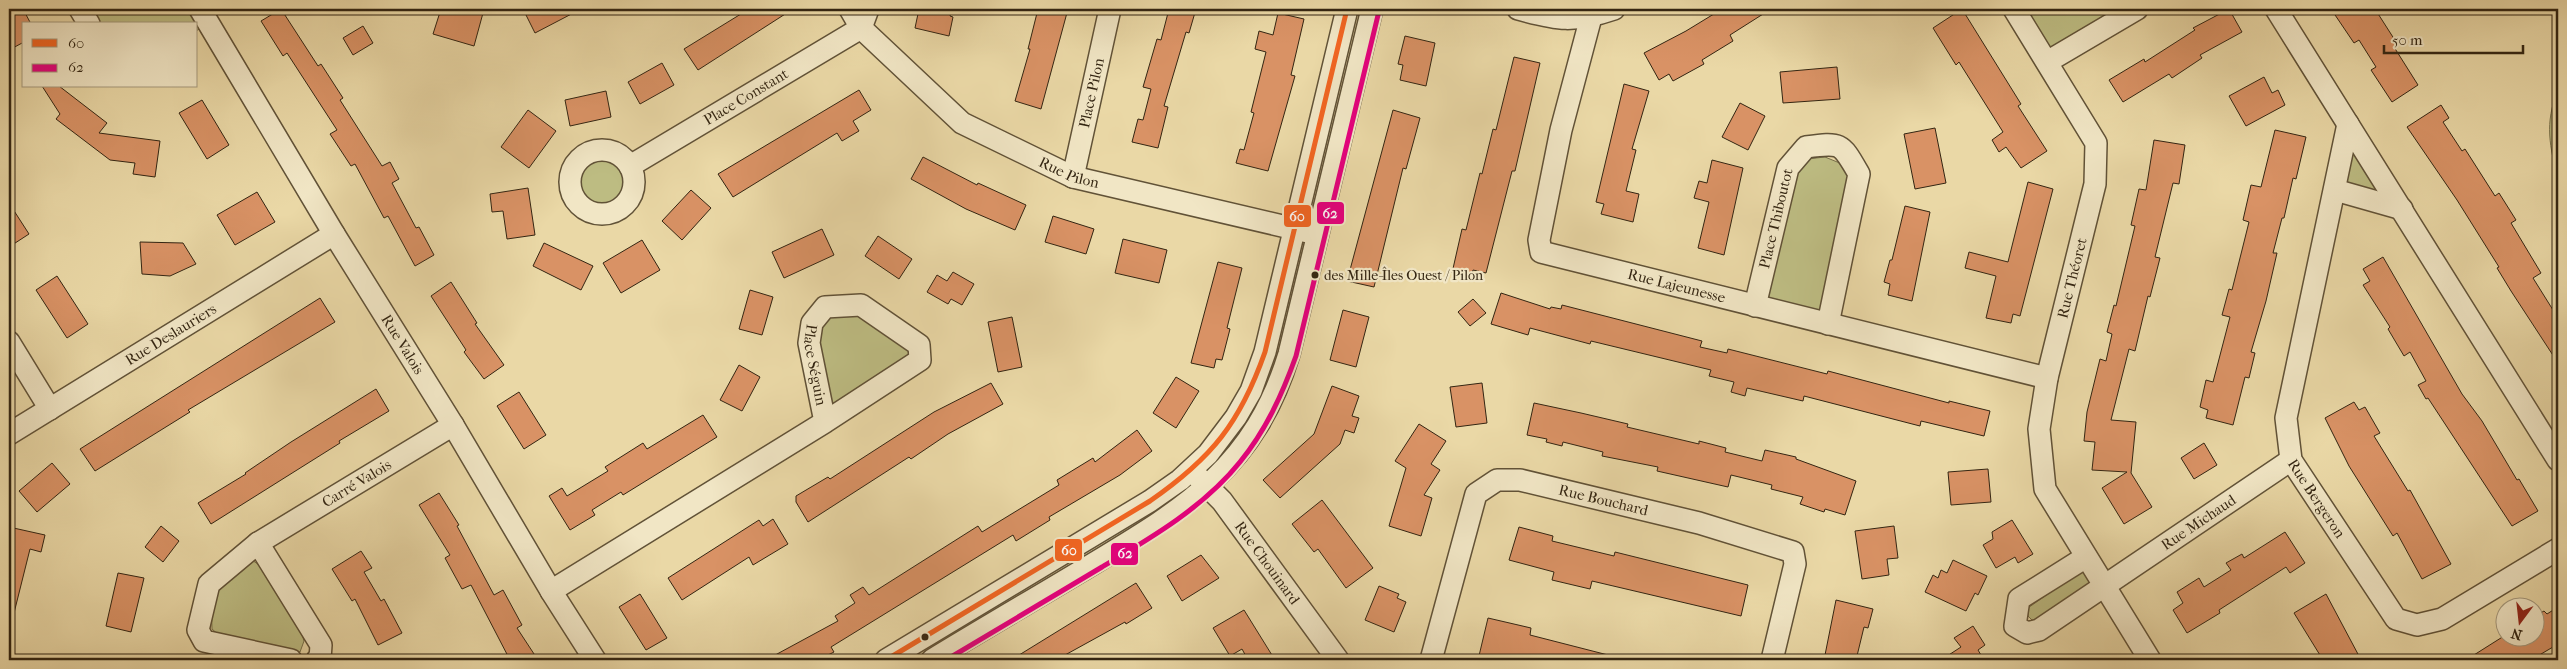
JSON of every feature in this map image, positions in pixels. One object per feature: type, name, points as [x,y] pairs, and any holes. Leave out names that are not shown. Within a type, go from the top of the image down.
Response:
[{"type":"street","points":[[80,9],[88,22]]},
{"type":"street","name":"Rue Valois","points":[[200,9],[204,34],[334,234],[454,425],[551,591],[595,660]]},
{"type":"street","name":"Rue Pilon","points":[[850,9],[864,18],[962,123],[1073,177],[1318,234]]},
{"type":"street","name":"Place Pilon","points":[[1073,177],[1110,9]]},
{"type":"street","points":[[896,658],[1150,501],[1191,471],[1228,429],[1251,391],[1265,352],[1347,9]]},
{"type":"street","points":[[932,660],[1161,522],[1208,486],[1244,446],[1280,384],[1372,9]]},
{"type":"street","points":[[1518,9],[1556,19],[1591,17],[1614,9]]},
{"type":"street","name":"Rue Théoret","points":[[2014,9],[2096,144],[2095,184],[2047,378],[2039,429],[2044,489],[2150,660]]},
{"type":"street","points":[[2047,62],[2137,9]]},
{"type":"street","points":[[2276,9],[2558,460]]},
{"type":"street","name":"Rue Lajeunesse","points":[[1591,17],[1561,130],[1539,240],[1541,252],[2047,378]]},
{"type":"street","name":"Place Constant","points":[[630,166],[864,18]]},
{"type":"street","name":"Rue Bergeron","points":[[2348,124],[2336,190],[2286,418],[2291,460],[2396,619],[2417,625],[2442,619],[2558,549]]},
{"type":"street","name":"Place Thiboutot","points":[[1755,306],[1788,168],[1806,147],[1833,143],[1845,150],[1859,174],[1828,324]]},
{"type":"street","points":[[2336,190],[2402,209]]},
{"type":"street","name":"Rue Deslauriers","points":[[9,434],[334,234]]},
{"type":"street","name":"Place Séguin","points":[[551,591],[825,422],[920,360],[919,345],[861,305],[825,307],[812,323],[810,343],[825,422]]},
{"type":"street","points":[[9,342],[50,409]]},
{"type":"street","name":"Carré Valois","points":[[291,660],[204,641],[198,630],[209,584],[258,543],[454,425]]},
{"type":"street","name":"Rue Michaud","points":[[2104,585],[2291,460]]},
{"type":"street","name":"Rue Chouinard","points":[[1191,471],[1222,501],[1338,660]]},
{"type":"street","name":"Rue Bouchard","points":[[1431,660],[1476,494],[1497,480],[1520,480],[1699,523],[1792,552],[1795,564],[1772,660]]},
{"type":"street","points":[[258,543],[321,645],[320,659],[317,660]]},
{"type":"street","points":[[2086,557],[2020,599],[2014,626],[2027,633],[2040,630],[2104,585]]},
{"type":"shaded area","points":[[88,9],[199,9],[209,23],[198,30],[198,22],[97,22]]},
{"type":"shaded area","points":[[2025,9],[2116,9],[2050,50]]},
{"type":"shaded area","points":[[2558,90],[2558,180],[2551,146],[2550,124]]},
{"type":"shaded area","points":[[2350,138],[2388,199],[2342,186]]},
{"type":"shaded area","points":[[597,155],[607,155],[617,159],[625,167],[629,182],[625,197],[617,205],[607,209],[597,209],[587,205],[579,197],[575,187],[575,177],[579,167],[587,159]]},
{"type":"shaded area","points":[[1825,157],[1847,166],[1849,177],[1821,312],[1767,299],[1795,174],[1807,159]]},
{"type":"shaded area","points":[[860,310],[910,346],[913,357],[832,409],[815,340],[826,313]]},
{"type":"shaded area","points":[[252,560],[262,567],[300,626],[304,641],[300,652],[288,653],[220,636],[212,629],[213,604],[219,587],[232,574]]},
{"type":"shaded area","points":[[2083,569],[2092,583],[2039,620],[2032,620],[2028,616],[2028,608]]},
{"type":"building","points":[[9,9],[23,9],[30,22],[22,22],[22,43],[9,50]]},
{"type":"building","points":[[281,9],[318,66],[321,64],[343,98],[340,100],[382,166],[390,162],[399,179],[392,183],[416,228],[419,227],[434,255],[415,266],[388,216],[384,218],[355,164],[351,166],[330,134],[337,130],[287,53],[283,56],[261,21]]},
{"type":"building","points":[[441,9],[470,9],[483,13],[474,46],[433,34]]},
{"type":"building","points":[[523,9],[581,9],[535,33]]},
{"type":"building","points":[[749,9],[793,9],[698,70],[684,49]]},
{"type":"building","points":[[919,9],[952,9],[950,16],[953,17],[949,36],[915,28]]},
{"type":"building","points":[[1038,9],[1068,9],[1041,109],[1015,101],[1030,49],[1028,49]]},
{"type":"building","points":[[1169,9],[1196,9],[1189,33],[1186,32],[1164,106],[1168,107],[1158,148],[1132,142],[1138,119],[1143,120],[1151,89],[1143,87],[1157,39],[1161,40]]},
{"type":"building","points":[[1722,9],[1771,9],[1730,35],[1733,41],[1702,60],[1704,64],[1673,81],[1669,74],[1659,80],[1644,53]]},
{"type":"building","points":[[1962,9],[2021,104],[2018,106],[2047,151],[2021,168],[2006,147],[1999,152],[1992,140],[2003,132],[1959,62],[1956,65],[1933,28]]},
{"type":"building","points":[[2229,9],[2242,32],[2200,55],[2202,58],[2172,78],[2169,74],[2123,102],[2109,80],[2144,59],[2145,62],[2195,30],[2193,28]]},
{"type":"building","points":[[2331,9],[2375,9],[2398,45],[2394,47],[2418,85],[2392,102],[2371,70],[2376,67],[2359,40],[2354,43]]},
{"type":"building","points":[[1278,13],[1304,19],[1291,75],[1295,76],[1268,171],[1236,163],[1240,149],[1244,150],[1254,113],[1251,112],[1266,52],[1255,49],[1259,31],[1273,35]]},
{"type":"building","points":[[363,26],[373,43],[353,55],[343,38]]},
{"type":"building","points":[[1405,36],[1435,43],[1426,86],[1400,80],[1403,65],[1398,64]]},
{"type":"building","points":[[1514,57],[1540,63],[1515,171],[1512,171],[1486,273],[1473,270],[1471,278],[1452,273],[1462,229],[1466,230],[1493,129],[1496,130]]},
{"type":"building","points":[[662,63],[674,85],[640,104],[628,82]]},
{"type":"building","points":[[1837,67],[1840,99],[1783,103],[1780,72]]},
{"type":"building","points":[[2264,77],[2272,93],[2278,90],[2285,105],[2246,126],[2229,96]]},
{"type":"building","points":[[1624,84],[1649,91],[1632,149],[1636,150],[1626,191],[1639,194],[1633,222],[1601,214],[1604,204],[1596,202]]},
{"type":"building","points":[[43,88],[62,88],[107,123],[99,133],[160,141],[155,177],[133,174],[135,163],[110,160],[56,119],[60,114]]},
{"type":"building","points":[[859,90],[871,110],[853,121],[859,131],[842,141],[837,133],[733,197],[718,174]]},
{"type":"building","points":[[606,91],[611,117],[570,126],[565,100]]},
{"type":"building","points":[[202,100],[229,145],[207,159],[179,113]]},
{"type":"building","points":[[1740,103],[1765,116],[1748,150],[1722,137]]},
{"type":"building","points":[[2441,105],[2449,118],[2443,122],[2462,151],[2465,149],[2495,196],[2499,193],[2516,220],[2511,223],[2541,273],[2533,278],[2558,318],[2558,363],[2511,291],[2497,268],[2499,267],[2457,200],[2407,127]]},
{"type":"building","points":[[528,110],[556,131],[529,168],[501,147]]},
{"type":"building","points":[[1393,110],[1420,118],[1406,169],[1403,168],[1374,287],[1347,281]]},
{"type":"building","points":[[1935,128],[1946,183],[1915,189],[1904,134]]},
{"type":"building","points":[[2275,130],[2306,137],[2296,179],[2293,178],[2284,218],[2282,218],[2273,253],[2277,253],[2266,301],[2251,352],[2255,353],[2249,378],[2245,377],[2233,425],[2206,418],[2208,410],[2200,407],[2206,380],[2213,382],[2230,317],[2222,315],[2229,289],[2232,290],[2249,222],[2243,220],[2251,185],[2261,187]]},
{"type":"building","points":[[2154,140],[2185,145],[2179,184],[2173,183],[2155,257],[2160,258],[2150,297],[2148,296],[2135,351],[2129,349],[2111,420],[2136,422],[2131,473],[2152,507],[2124,524],[2102,488],[2127,472],[2092,470],[2095,442],[2084,441],[2087,412],[2100,359],[2106,361],[2112,334],[2107,332],[2114,305],[2116,306],[2135,226],[2131,225],[2139,189],[2146,190]]},
{"type":"building","points":[[923,157],[977,185],[978,183],[1026,205],[1015,230],[966,209],[911,179]]},
{"type":"building","points":[[1712,160],[1743,168],[1724,255],[1698,248],[1709,202],[1694,198],[1699,181],[1707,183]]},
{"type":"building","points":[[2028,182],[2053,189],[2020,316],[2013,314],[2011,323],[1986,318],[1996,276],[1965,268],[1969,252],[2008,262]]},
{"type":"building","points":[[528,188],[535,235],[507,239],[503,211],[492,212],[490,194]]},
{"type":"building","points":[[691,190],[711,208],[682,240],[662,221]]},
{"type":"building","points":[[257,192],[275,222],[235,245],[217,215]]},
{"type":"building","points":[[9,203],[29,234],[9,247]]},
{"type":"building","points":[[1905,206],[1930,212],[1912,301],[1888,295],[1890,284],[1884,282],[1890,260],[1892,260]]},
{"type":"building","points":[[1053,216],[1094,229],[1086,254],[1045,242]]},
{"type":"building","points":[[822,229],[834,255],[784,278],[772,252]]},
{"type":"building","points":[[878,236],[912,259],[899,279],[865,256]]},
{"type":"building","points":[[1123,239],[1167,250],[1159,283],[1115,273]]},
{"type":"building","points":[[642,240],[660,270],[621,293],[603,263]]},
{"type":"building","points":[[140,242],[183,243],[196,264],[170,276],[142,274]]},
{"type":"building","points":[[544,243],[593,266],[581,290],[533,266]]},
{"type":"building","points":[[2383,257],[2462,394],[2482,421],[2538,511],[2512,526],[2428,398],[2426,399],[2418,385],[2426,381],[2410,352],[2404,356],[2388,329],[2390,327],[2363,285],[2370,281],[2363,269]]},
{"type":"building","points":[[1218,262],[1242,268],[1227,328],[1230,329],[1222,360],[1216,359],[1214,368],[1191,363]]},
{"type":"building","points":[[953,272],[974,284],[962,305],[951,299],[948,304],[927,292],[937,275],[947,281]]},
{"type":"building","points":[[57,276],[88,324],[67,338],[36,290]]},
{"type":"building","points":[[451,282],[477,323],[475,324],[504,365],[484,379],[464,352],[466,350],[431,296]]},
{"type":"building","points":[[750,290],[773,297],[762,335],[739,329]]},
{"type":"building","points":[[1501,293],[1550,309],[1551,307],[1561,309],[1562,305],[1702,341],[1700,347],[1727,353],[1728,349],[1827,374],[1828,371],[1949,403],[1949,401],[1990,411],[1984,436],[1921,421],[1920,426],[1804,396],[1803,401],[1747,388],[1745,396],[1731,392],[1734,382],[1709,376],[1711,370],[1591,341],[1590,344],[1530,328],[1528,335],[1491,324]]},
{"type":"building","points":[[320,298],[335,322],[188,410],[190,412],[95,471],[80,449]]},
{"type":"building","points":[[1473,299],[1486,313],[1470,326],[1458,312]]},
{"type":"building","points":[[1343,310],[1369,317],[1356,367],[1330,360]]},
{"type":"building","points":[[1012,317],[1022,367],[998,372],[988,322]]},
{"type":"building","points":[[739,365],[760,377],[742,411],[720,400]]},
{"type":"building","points":[[1176,377],[1199,391],[1176,428],[1153,413]]},
{"type":"building","points":[[991,383],[1003,404],[948,434],[911,459],[909,457],[808,522],[796,502],[796,496],[828,477],[830,479],[934,412]]},
{"type":"building","points":[[1482,383],[1487,423],[1456,427],[1450,387]]},
{"type":"building","points":[[1332,386],[1359,396],[1352,416],[1359,418],[1354,433],[1345,430],[1340,444],[1280,498],[1263,480],[1314,434]]},
{"type":"building","points":[[376,389],[389,411],[211,524],[198,503]]},
{"type":"building","points":[[519,392],[546,435],[524,449],[497,406]]},
{"type":"building","points":[[2354,402],[2359,410],[2365,407],[2380,433],[2374,436],[2408,491],[2410,490],[2451,564],[2422,579],[2397,533],[2393,536],[2349,466],[2325,418]]},
{"type":"building","points":[[1534,403],[1628,424],[1627,427],[1699,444],[1699,441],[1726,448],[1725,452],[1762,461],[1765,450],[1796,457],[1796,459],[1856,481],[1845,515],[1825,509],[1824,512],[1800,504],[1803,497],[1771,489],[1772,485],[1731,475],[1728,487],[1657,471],[1658,467],[1602,456],[1603,452],[1563,442],[1562,446],[1546,442],[1547,439],[1527,435]]},
{"type":"building","points":[[703,415],[717,437],[623,495],[621,492],[592,510],[595,515],[570,530],[549,496],[562,488],[567,496],[608,471],[605,467],[643,443],[647,449]]},
{"type":"building","points":[[1419,424],[1446,441],[1431,464],[1440,470],[1424,495],[1432,498],[1421,536],[1389,526],[1406,468],[1395,461]]},
{"type":"building","points":[[1137,430],[1152,451],[1120,475],[1049,517],[1050,520],[1016,541],[1013,535],[831,647],[834,652],[818,660],[766,660],[838,621],[835,616],[855,603],[850,595],[863,587],[869,595],[978,526],[982,532],[1059,485],[1057,480],[1093,458],[1095,462]]},
{"type":"building","points":[[2204,443],[2217,465],[2194,479],[2181,458]]},
{"type":"building","points":[[52,463],[70,484],[37,512],[19,491]]},
{"type":"building","points":[[1988,469],[1991,502],[1951,505],[1948,472]]},
{"type":"building","points":[[439,493],[459,525],[457,526],[494,595],[503,590],[522,625],[517,628],[538,660],[510,660],[471,585],[462,589],[445,558],[450,555],[419,505]]},
{"type":"building","points":[[1322,500],[1373,568],[1346,588],[1318,549],[1314,552],[1292,524]]},
{"type":"building","points":[[773,519],[788,544],[753,565],[749,557],[682,600],[668,578],[759,520],[763,526]]},
{"type":"building","points":[[2012,520],[2033,554],[2018,563],[2015,557],[1996,568],[1983,545],[1993,539],[1992,532]]},
{"type":"building","points":[[161,526],[179,541],[163,562],[145,547]]},
{"type":"building","points":[[1894,526],[1898,558],[1887,559],[1889,575],[1862,579],[1855,531]]},
{"type":"building","points":[[9,527],[45,535],[41,552],[30,549],[14,613],[9,612]]},
{"type":"building","points":[[1519,527],[1553,536],[1552,541],[1614,556],[1615,552],[1748,585],[1741,616],[1592,581],[1590,589],[1552,580],[1554,572],[1509,560]]},
{"type":"building","points":[[2285,532],[2305,563],[2290,573],[2286,567],[2219,610],[2220,613],[2187,633],[2173,610],[2183,603],[2177,592],[2199,578],[2204,587],[2231,570],[2226,563],[2242,554],[2244,558]]},
{"type":"building","points":[[361,551],[372,568],[364,572],[381,601],[384,599],[402,633],[378,645],[355,599],[352,601],[332,569]]},
{"type":"building","points":[[1201,555],[1219,578],[1182,601],[1167,576]]},
{"type":"building","points":[[1953,560],[1987,576],[1978,595],[1975,593],[1966,611],[1925,592],[1933,575],[1938,578],[1941,570],[1947,573]]},
{"type":"building","points":[[118,573],[144,578],[131,632],[106,626]]},
{"type":"building","points":[[1136,583],[1152,608],[1126,624],[1125,622],[1056,660],[1011,660]]},
{"type":"building","points":[[1379,586],[1399,594],[1397,598],[1406,602],[1394,632],[1365,620]]},
{"type":"building","points":[[640,594],[667,638],[646,650],[619,607]]},
{"type":"building","points":[[2326,594],[2359,656],[2351,660],[2323,660],[2294,613]]},
{"type":"building","points":[[1836,600],[1873,609],[1868,628],[1864,627],[1856,660],[1824,660]]},
{"type":"building","points":[[2558,607],[2558,644],[2531,660],[2466,660],[2494,642],[2494,646],[2544,646],[2544,611],[2547,614]]},
{"type":"building","points":[[1244,610],[1275,660],[1248,660],[1242,649],[1230,656],[1213,628]]},
{"type":"building","points":[[1488,618],[1531,628],[1530,635],[1608,655],[1608,660],[1478,660]]},
{"type":"building","points":[[1973,626],[1985,645],[1978,650],[1984,660],[1941,660],[1961,647],[1954,638]]},
{"type":"transit line","name":"60","points":[[886,660],[1150,501],[1191,470],[1207,454],[1234,419],[1245,399],[1265,352],[1347,9]]},
{"type":"transit line","name":"62","points":[[946,660],[1158,533],[1193,507],[1226,478],[1258,437],[1279,398],[1296,356],[1379,11]]},
{"type":"place","name":"des Mille-Îles Ouest / Pilon","points":[[1315,275]]}]
